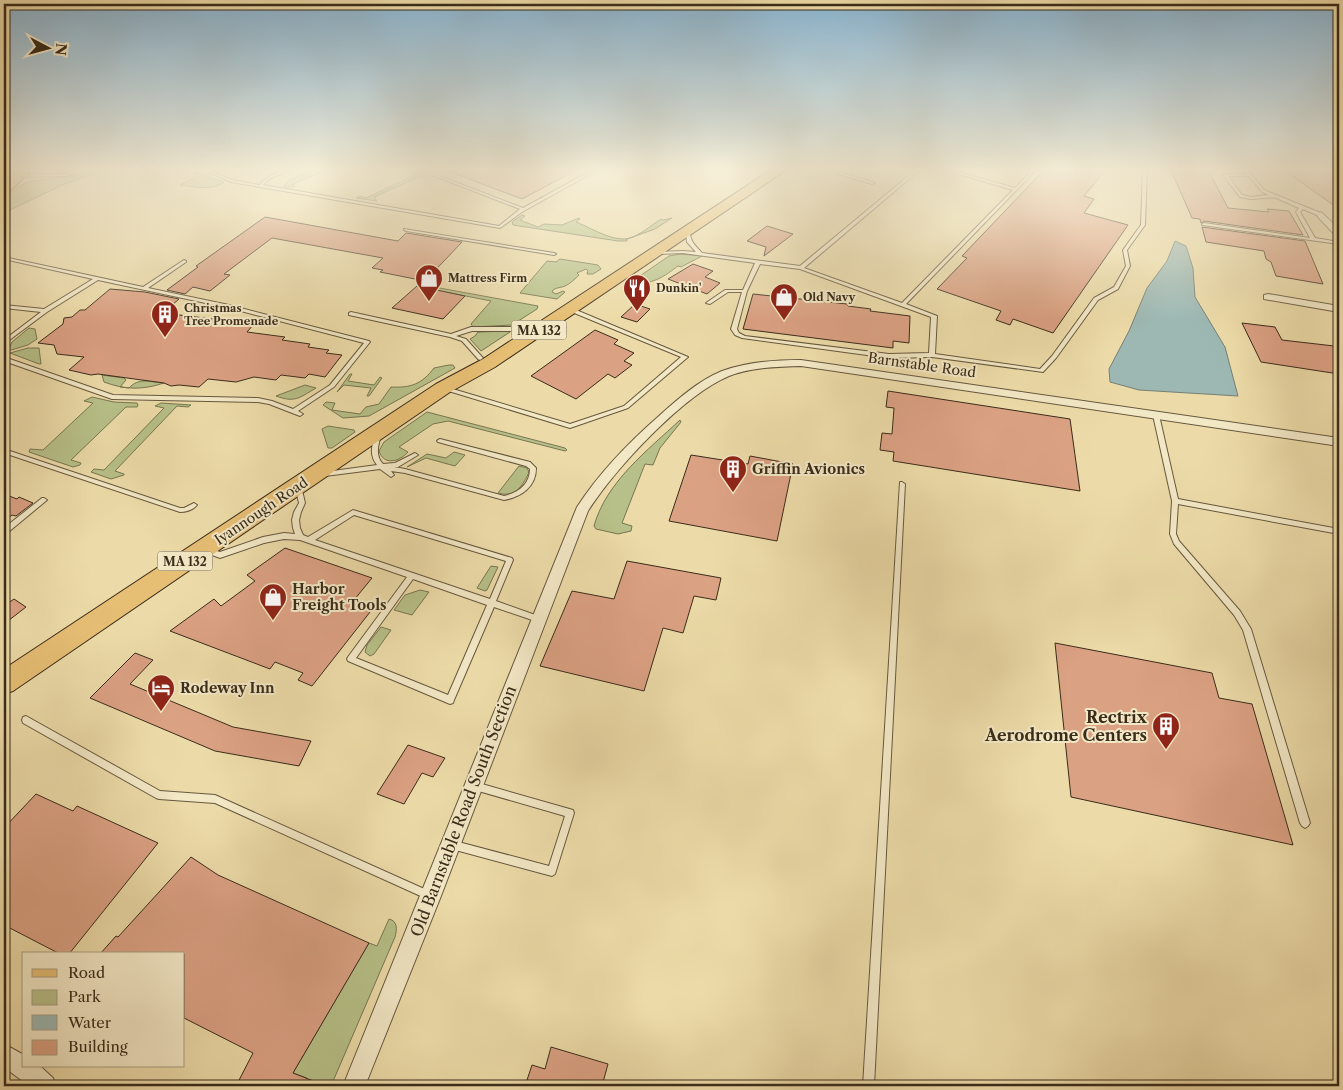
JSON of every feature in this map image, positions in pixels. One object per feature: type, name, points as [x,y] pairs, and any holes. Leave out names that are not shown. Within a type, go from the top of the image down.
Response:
[{"type":"main road","name":"Iyannough Road","points":[[4,683],[379,432],[443,388],[480,358],[684,219]]},
{"type":"main road","name":"Iyannough Road","points":[[443,388],[489,364],[569,309],[707,219]]},
{"type":"street","points":[[1325,219],[1339,234]]},
{"type":"street","points":[[1268,297],[1339,309]]},
{"type":"street","name":"Barnstable Road","points":[[570,534],[595,489],[623,455],[703,386],[724,374],[745,368],[778,364],[811,364],[1339,442]]},
{"type":"street","name":"Old Barnstable Road South Section","points":[[354,1086],[431,896],[570,534]]},
{"type":"street","points":[[4,1055],[22,1066]]},
{"type":"street","points":[[25,1068],[45,1086]]},
{"type":"lane","points":[[452,219],[500,227],[510,219]]},
{"type":"lane","points":[[801,268],[859,219]]},
{"type":"lane","points":[[903,305],[986,219]]},
{"type":"lane","points":[[758,262],[746,291],[734,329],[735,333],[740,336],[889,356],[932,355],[1041,371],[1096,299],[1116,288],[1128,264],[1125,250],[1143,224],[1143,219]]},
{"type":"lane","points":[[1302,219],[1312,239]]},
{"type":"lane","points":[[1204,224],[1339,243]]},
{"type":"lane","points":[[406,230],[554,254]]},
{"type":"lane","points":[[688,232],[690,244],[703,254]]},
{"type":"lane","points":[[656,254],[675,252],[703,254],[801,268],[934,316],[932,355]]},
{"type":"lane","points":[[4,258],[229,307],[367,342],[332,386],[293,411]]},
{"type":"lane","points":[[144,289],[184,261]]},
{"type":"lane","points":[[4,342],[45,310],[98,278]]},
{"type":"lane","points":[[708,304],[727,291],[746,291]]},
{"type":"lane","points":[[4,306],[45,310]]},
{"type":"lane","points":[[443,388],[570,426],[626,407],[685,357],[569,309]]},
{"type":"lane","points":[[351,314],[464,340],[480,358]]},
{"type":"lane","points":[[451,336],[471,330],[524,328]]},
{"type":"lane","points":[[4,359],[112,397],[258,400],[270,402],[300,414]]},
{"type":"lane","points":[[1156,415],[1175,501],[1174,534],[1176,542],[1237,613],[1247,629],[1305,823]]},
{"type":"lane","points":[[379,432],[374,449],[374,457],[382,468],[391,475]]},
{"type":"lane","points":[[382,468],[405,471],[504,498],[520,492],[534,471],[534,468],[528,464],[440,441]]},
{"type":"lane","points":[[4,451],[180,510],[194,506]]},
{"type":"lane","points":[[300,537],[295,526],[297,511],[302,503],[305,481],[339,471],[382,468],[401,464],[415,456]]},
{"type":"lane","points":[[868,1086],[902,484]]},
{"type":"lane","points":[[4,532],[44,500]]},
{"type":"lane","points":[[1175,501],[1339,531]]},
{"type":"lane","points":[[308,540],[353,512],[510,560],[493,604],[450,700],[351,658],[410,576]]},
{"type":"lane","points":[[203,549],[220,555],[264,540],[284,536],[300,537],[538,619]]},
{"type":"lane","points":[[26,720],[159,795],[215,799],[431,896]]},
{"type":"lane","points":[[450,845],[552,871],[570,813],[473,786]]},
{"type":"green space","points":[[516,219],[521,219],[520,220],[538,227],[544,224],[562,225],[580,219],[576,222],[613,238],[627,239],[627,241],[513,225],[512,222]]},
{"type":"green space","points":[[661,219],[671,219],[655,229],[633,237]]},
{"type":"green space","points":[[680,254],[702,256],[681,267],[678,266],[657,279],[646,282],[634,280],[669,256]]},
{"type":"green space","points":[[560,259],[598,265],[601,269],[593,274],[587,274],[588,271],[586,269],[577,273],[579,275],[569,284],[553,290],[552,292],[556,294],[565,292],[557,299],[520,293],[547,261],[556,262]]},
{"type":"green space","points":[[434,287],[538,306],[537,309],[512,325],[473,327],[471,324],[491,301],[431,289]]},
{"type":"green space","points":[[29,328],[35,329],[37,339],[28,345],[8,351],[12,342]]},
{"type":"green space","points":[[478,332],[510,332],[481,351],[470,339]]},
{"type":"green space","points":[[28,348],[39,348],[41,364],[10,353]]},
{"type":"green space","points":[[453,365],[455,368],[369,416],[343,418],[323,405],[326,402],[335,403],[332,410],[360,414],[366,407],[379,404],[391,387],[404,387],[416,384],[434,368]]},
{"type":"green space","points":[[350,374],[352,374],[348,381],[374,385],[380,377],[382,378],[369,396],[367,396],[371,388],[344,385],[337,392]]},
{"type":"green space","points":[[102,375],[124,378],[126,380],[119,387],[104,382]]},
{"type":"green space","points":[[141,381],[164,383],[149,387],[129,388]]},
{"type":"green space","points":[[305,385],[316,388],[293,399],[276,396]]},
{"type":"green space","points":[[92,397],[114,402],[137,403],[138,405],[137,407],[126,407],[71,460],[81,463],[80,465],[73,467],[29,452],[30,449],[43,450],[93,403],[84,401]]},
{"type":"green space","points":[[161,403],[191,405],[188,407],[177,406],[115,471],[124,475],[111,479],[91,472],[94,469],[104,470],[164,408],[155,406]]},
{"type":"green space","points":[[427,412],[567,450],[448,421],[433,424],[399,447],[408,452],[400,458],[392,461],[384,459],[379,451],[384,442]]},
{"type":"green space","points":[[680,420],[681,422],[660,448],[653,465],[645,464],[622,523],[632,526],[631,531],[618,534],[596,529],[594,526],[600,510],[618,481],[642,455]]},
{"type":"green space","points":[[328,426],[354,430],[355,432],[332,448],[328,448],[322,429]]},
{"type":"green space","points":[[454,452],[465,455],[455,466],[426,458],[407,467],[427,454],[446,458]]},
{"type":"green space","points":[[519,466],[527,468],[529,472],[518,490],[509,494],[498,493]]},
{"type":"green space","points":[[491,566],[498,567],[487,590],[477,588]]},
{"type":"green space","points":[[420,590],[429,592],[412,615],[394,610],[405,595]]},
{"type":"green space","points":[[381,627],[391,630],[374,654],[370,656],[365,652],[367,645]]},
{"type":"green space","points":[[389,919],[395,924],[395,937],[331,1086],[303,1086],[307,1078],[293,1073],[369,943],[377,946]]},
{"type":"water","points":[[1175,241],[1186,246],[1193,268],[1195,297],[1225,347],[1238,396],[1139,390],[1110,382],[1109,369],[1129,331],[1147,288],[1167,261]]},
{"type":"building","points":[[262,219],[275,219],[398,241],[406,233],[462,242],[425,281],[380,272],[383,270],[372,268],[383,258],[272,238],[224,274],[230,275],[210,291],[193,287],[185,294],[167,290],[198,267],[196,266]]},
{"type":"building","points":[[997,219],[1106,219],[1128,225],[1053,333],[1013,319],[1010,325],[996,320],[1001,311],[937,289],[967,258],[962,256]]},
{"type":"building","points":[[1200,219],[1294,219],[1303,235],[1204,221],[1201,223]]},
{"type":"building","points":[[767,226],[793,234],[764,256],[766,247],[747,241]]},
{"type":"building","points":[[1202,227],[1305,241],[1323,284],[1276,276],[1271,262],[1266,259],[1264,251],[1206,242]]},
{"type":"building","points":[[693,264],[713,271],[705,277],[720,283],[707,294],[668,279]]},
{"type":"building","name":"Mattress Firm","points":[[417,286],[465,296],[443,319],[392,308]]},
{"type":"building","name":"Christmas Tree Promenade","points":[[110,289],[145,292],[179,299],[163,313],[254,324],[247,332],[285,337],[282,340],[310,344],[308,347],[329,350],[326,353],[342,355],[325,377],[309,374],[305,378],[281,375],[276,380],[254,377],[236,382],[208,379],[199,387],[171,386],[164,383],[98,374],[91,375],[69,370],[84,357],[57,354],[54,345],[38,343],[63,324],[64,318],[72,317],[80,310],[85,310]]},
{"type":"building","points":[[753,294],[847,304],[848,306],[871,309],[870,311],[910,316],[909,343],[893,341],[893,348],[743,329]]},
{"type":"building","name":"Dunkin'","points":[[635,304],[650,309],[637,322],[621,317]]},
{"type":"building","points":[[1242,323],[1275,327],[1282,340],[1334,346],[1339,355],[1339,374],[1261,362]]},
{"type":"building","points":[[595,330],[618,340],[614,344],[634,353],[624,361],[632,365],[615,378],[608,374],[576,399],[531,376]]},
{"type":"building","points":[[888,391],[1070,419],[1080,491],[893,461],[894,452],[880,450],[882,433],[892,434],[894,408],[886,407]]},
{"type":"building","name":"Griffin Avionics","points":[[691,455],[748,464],[750,456],[793,464],[777,541],[669,521]]},
{"type":"building","points":[[4,494],[17,499],[19,497],[33,503],[16,516],[12,515],[4,521]]},
{"type":"building","name":"Harbor Freight Tools","points":[[285,548],[372,578],[354,600],[374,607],[312,686],[298,680],[303,673],[275,662],[270,669],[170,631],[214,599],[221,606],[255,581],[247,575]]},
{"type":"building","points":[[627,561],[721,578],[716,600],[694,596],[683,633],[663,628],[644,691],[540,666],[572,591],[614,599]]},
{"type":"building","points":[[14,599],[26,607],[4,624],[4,606]]},
{"type":"building","name":"Rectrix Aerodrome Centers","points":[[1055,643],[1212,673],[1219,698],[1252,704],[1293,845],[1071,797]]},
{"type":"building","name":"Rodeway Inn","points":[[135,653],[153,660],[130,684],[233,727],[311,741],[299,766],[215,751],[90,698]]},
{"type":"building","points":[[408,745],[445,758],[433,777],[422,773],[404,804],[377,794]]},
{"type":"building","points":[[36,794],[73,811],[77,806],[158,843],[71,952],[56,952],[4,925],[4,828]]},
{"type":"building","points":[[191,857],[218,875],[369,943],[293,1073],[326,1086],[236,1086],[253,1053],[185,1019],[185,952],[102,952],[116,936],[118,937]]},
{"type":"building","points":[[551,1047],[608,1064],[602,1086],[525,1086],[532,1065],[545,1069]]},
{"type":"place","name":"Mattress Firm","points":[[429,302]]},
{"type":"place","name":"Dunkin'","points":[[637,312]]},
{"type":"place","name":"Old Navy","points":[[784,321]]},
{"type":"place","name":"Christmas Tree Promenade","points":[[165,338]]},
{"type":"place","name":"Griffin Avionics","points":[[733,493]]},
{"type":"place","name":"Harbor Freight Tools","points":[[273,621]]},
{"type":"place","name":"Rodeway Inn","points":[[161,712]]},
{"type":"place","name":"Rectrix Aerodrome Centers","points":[[1166,750]]}]
